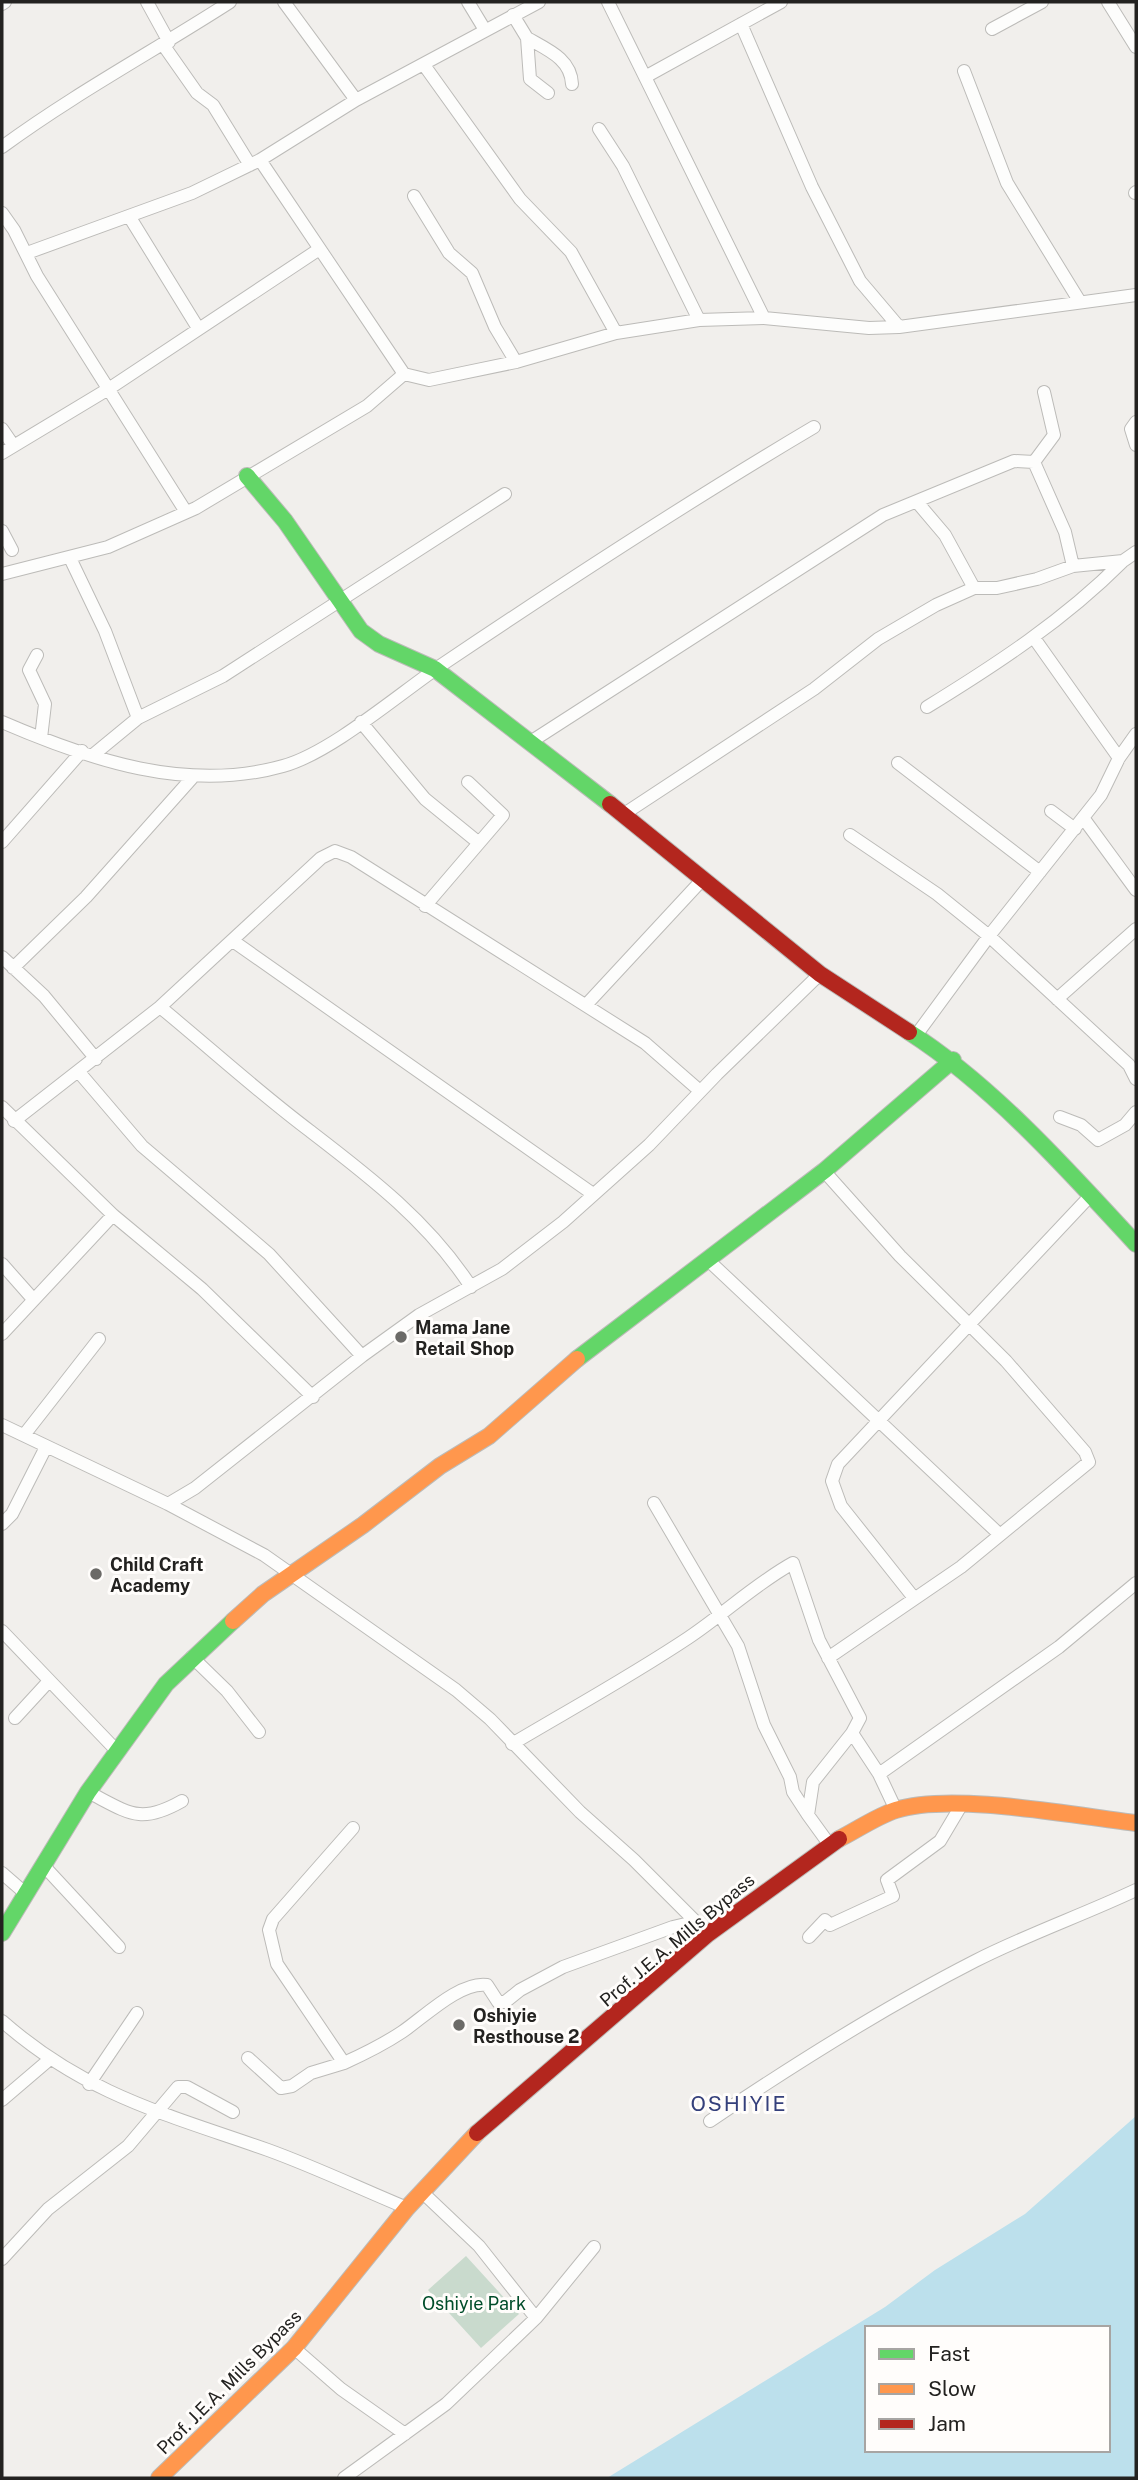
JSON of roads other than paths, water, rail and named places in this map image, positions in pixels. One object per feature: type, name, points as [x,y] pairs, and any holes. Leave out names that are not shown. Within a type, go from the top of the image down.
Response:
[{"type":"street","points":[[147,2],[166,44],[197,93],[213,104],[404,374],[429,380],[516,362],[616,333],[699,320],[764,318],[869,328],[899,327],[1136,295]]},
{"type":"street","points":[[2,147],[43,116],[166,44],[230,2]]},
{"type":"street","points":[[284,2],[356,100]]},
{"type":"street","points":[[468,2],[485,30]]},
{"type":"street","points":[[27,253],[192,193],[255,162],[356,100],[539,2]]},
{"type":"street","points":[[608,2],[764,318]]},
{"type":"street","points":[[645,78],[781,2]]},
{"type":"street","points":[[992,29],[1042,2]]},
{"type":"street","points":[[1108,2],[1136,47]]},
{"type":"street","points":[[513,15],[527,38],[530,79],[548,93]]},
{"type":"street","points":[[741,24],[812,187],[860,281],[899,327]]},
{"type":"street","points":[[527,38],[563,60],[572,72],[572,85]]},
{"type":"street","points":[[424,65],[520,199],[571,252],[616,333]]},
{"type":"street","points":[[964,71],[1007,183],[1080,302]]},
{"type":"street","points":[[599,129],[623,166],[699,320]]},
{"type":"street","points":[[414,196],[449,253],[472,273],[495,327],[516,362]]},
{"type":"street","points":[[2,213],[8,232],[27,253],[37,276],[186,512]]},
{"type":"street","points":[[129,216],[198,328]]},
{"type":"street","points":[[2,453],[110,388],[318,250]]},
{"type":"street","points":[[2,574],[108,547],[186,512],[367,406],[404,374]]},
{"type":"street","points":[[1034,462],[1054,435],[1044,392]]},
{"type":"street","points":[[1136,422],[1131,434],[1136,444]]},
{"type":"street","points":[[2,722],[122,766],[192,778],[285,766],[337,739],[435,669],[683,505],[814,427]]},
{"type":"street","points":[[2,429],[13,445]]},
{"type":"street","points":[[532,741],[883,515],[1014,461],[1034,462]]},
{"type":"street","points":[[1034,462],[1065,533],[1073,566]]},
{"type":"street","points":[[247,476],[285,521],[338,602],[361,631],[379,645],[435,669],[532,741],[820,974],[917,1034],[953,1060],[1091,1195],[1136,1244]]},
{"type":"street","points":[[2,842],[87,753],[138,718],[223,676],[505,494]]},
{"type":"street","points":[[917,502],[945,535],[974,588]]},
{"type":"street","points":[[2,531],[12,550]]},
{"type":"street","points":[[927,707],[1034,638],[1081,602],[1136,552]]},
{"type":"street","points":[[70,558],[106,631],[138,718]]},
{"type":"street","points":[[624,814],[814,689],[878,639],[936,605],[974,588],[997,588],[1073,566],[1123,561]]},
{"type":"street","points":[[1034,638],[1119,758]]},
{"type":"street","points":[[37,655],[29,670],[45,704],[41,738]]},
{"type":"street","points":[[361,722],[425,799],[479,843]]},
{"type":"street","points":[[917,1034],[989,936],[1080,824],[1101,795],[1119,758],[1136,734]]},
{"type":"street","points":[[898,763],[1040,872]]},
{"type":"street","points":[[13,968],[86,897],[192,778]]},
{"type":"street","points":[[425,906],[503,815],[468,782]]},
{"type":"street","points":[[1051,811],[1080,824],[1136,890]]},
{"type":"street","points":[[850,835],[937,894],[989,936],[1129,1065],[1136,1079]]},
{"type":"street","points":[[14,1121],[160,1007],[321,858],[335,851],[351,857],[645,1043],[700,1091]]},
{"type":"street","points":[[586,1005],[702,880]]},
{"type":"street","points":[[1057,999],[1136,929]]},
{"type":"street","points":[[233,941],[593,1194]]},
{"type":"street","points":[[2,957],[44,996],[96,1059]]},
{"type":"street","points":[[168,1504],[195,1488],[362,1356],[419,1315],[502,1269],[563,1222],[649,1145],[700,1091],[820,974]]},
{"type":"street","points":[[160,1007],[310,1131],[341,1153],[425,1225],[471,1287]]},
{"type":"street","points":[[2,1933],[117,1751],[166,1685],[191,1657],[262,1594],[363,1525],[440,1466],[488,1436],[603,1336],[824,1171],[953,1060]]},
{"type":"street","points":[[78,1070],[142,1146],[269,1254],[362,1356]]},
{"type":"street","points":[[2,1107],[113,1215],[202,1289],[313,1397]]},
{"type":"street","points":[[1060,1117],[1081,1125],[1098,1140],[1125,1125],[1136,1112]]},
{"type":"street","points":[[824,1171],[900,1256],[1006,1361],[1085,1452],[1089,1462],[998,1533],[961,1567],[828,1658]]},
{"type":"street","points":[[914,1598],[850,1520],[834,1493],[832,1481],[838,1464],[1091,1195]]},
{"type":"street","points":[[2,1334],[113,1215]]},
{"type":"street","points":[[708,1260],[998,1533]]},
{"type":"street","points":[[2,1264],[33,1299]]},
{"type":"street","points":[[24,1435],[99,1339]]},
{"type":"street","points":[[2,1425],[168,1504],[264,1555],[456,1690],[491,1720],[580,1812],[642,1868],[708,1934]]},
{"type":"street","points":[[2,1524],[12,1514],[46,1447]]},
{"type":"street","points":[[654,1503],[738,1646],[760,1716],[790,1777],[793,1792],[829,1844]]},
{"type":"street","points":[[512,1744],[721,1616],[746,1592],[793,1563],[819,1640],[860,1718],[852,1733],[813,1782],[808,1815]]},
{"type":"street","points":[[879,1774],[1059,1647],[1136,1583]]},
{"type":"street","points":[[2,1631],[117,1751]]},
{"type":"street","points":[[191,1657],[227,1691],[258,1732]]},
{"type":"street","points":[[15,1718],[49,1681]]},
{"type":"street","points":[[852,1733],[879,1774],[896,1811]]},
{"type":"street","points":[[89,1793],[130,1813],[147,1816],[160,1814],[183,1801]]},
{"type":"street","name":"Prof. J.E.A. Mills Bypass","points":[[159,2478],[294,2348],[421,2190],[492,2118],[708,1934],[829,1844],[896,1811],[928,1804],[962,1804],[1136,1823]]},
{"type":"street","points":[[809,1937],[825,1920],[830,1925],[893,1896],[887,1880],[940,1841],[962,1804]]},
{"type":"street","points":[[344,2063],[302,1997],[277,1964],[269,1930],[273,1919],[353,1828]]},
{"type":"street","points":[[43,1865],[119,1947]]},
{"type":"street","points":[[2,1873],[25,1893]]},
{"type":"street","points":[[710,2121],[822,2046],[924,1989],[1018,1940],[1105,1906],[1136,1890]]},
{"type":"street","points":[[248,2057],[281,2088],[292,2085],[311,2073],[344,2063],[399,2033],[441,2002],[474,1985],[487,1986],[498,2002],[505,2001],[563,1967],[694,1922]]},
{"type":"street","points":[[89,2084],[137,2013]]},
{"type":"street","points":[[2,2021],[50,2059],[89,2084],[156,2112],[272,2151],[407,2208]]},
{"type":"street","points":[[2,2100],[50,2059]]},
{"type":"street","points":[[2,2259],[48,2209],[128,2146],[182,2086],[233,2112]]},
{"type":"street","points":[[421,2190],[479,2246],[536,2318]]},
{"type":"street","points":[[344,2478],[446,2404],[536,2318],[594,2247]]},
{"type":"street","points":[[294,2348],[341,2389],[405,2434]]},
{"type":"water","points":[[1136,2116],[1136,2478],[607,2478],[885,2307],[935,2270],[1025,2214]]},
{"type":"place","name":"Mama Jane Retail Shop","points":[[401,1337]]},
{"type":"place","name":"Child Craft Academy","points":[[96,1574]]},
{"type":"place","name":"Oshiyie Resthouse 2","points":[[459,2025]]},
{"type":"district","name":"OSHIYIE","points":[[739,2103]]},
{"type":"park label","name":"Oshiyie Park","points":[[474,2303]]}]
